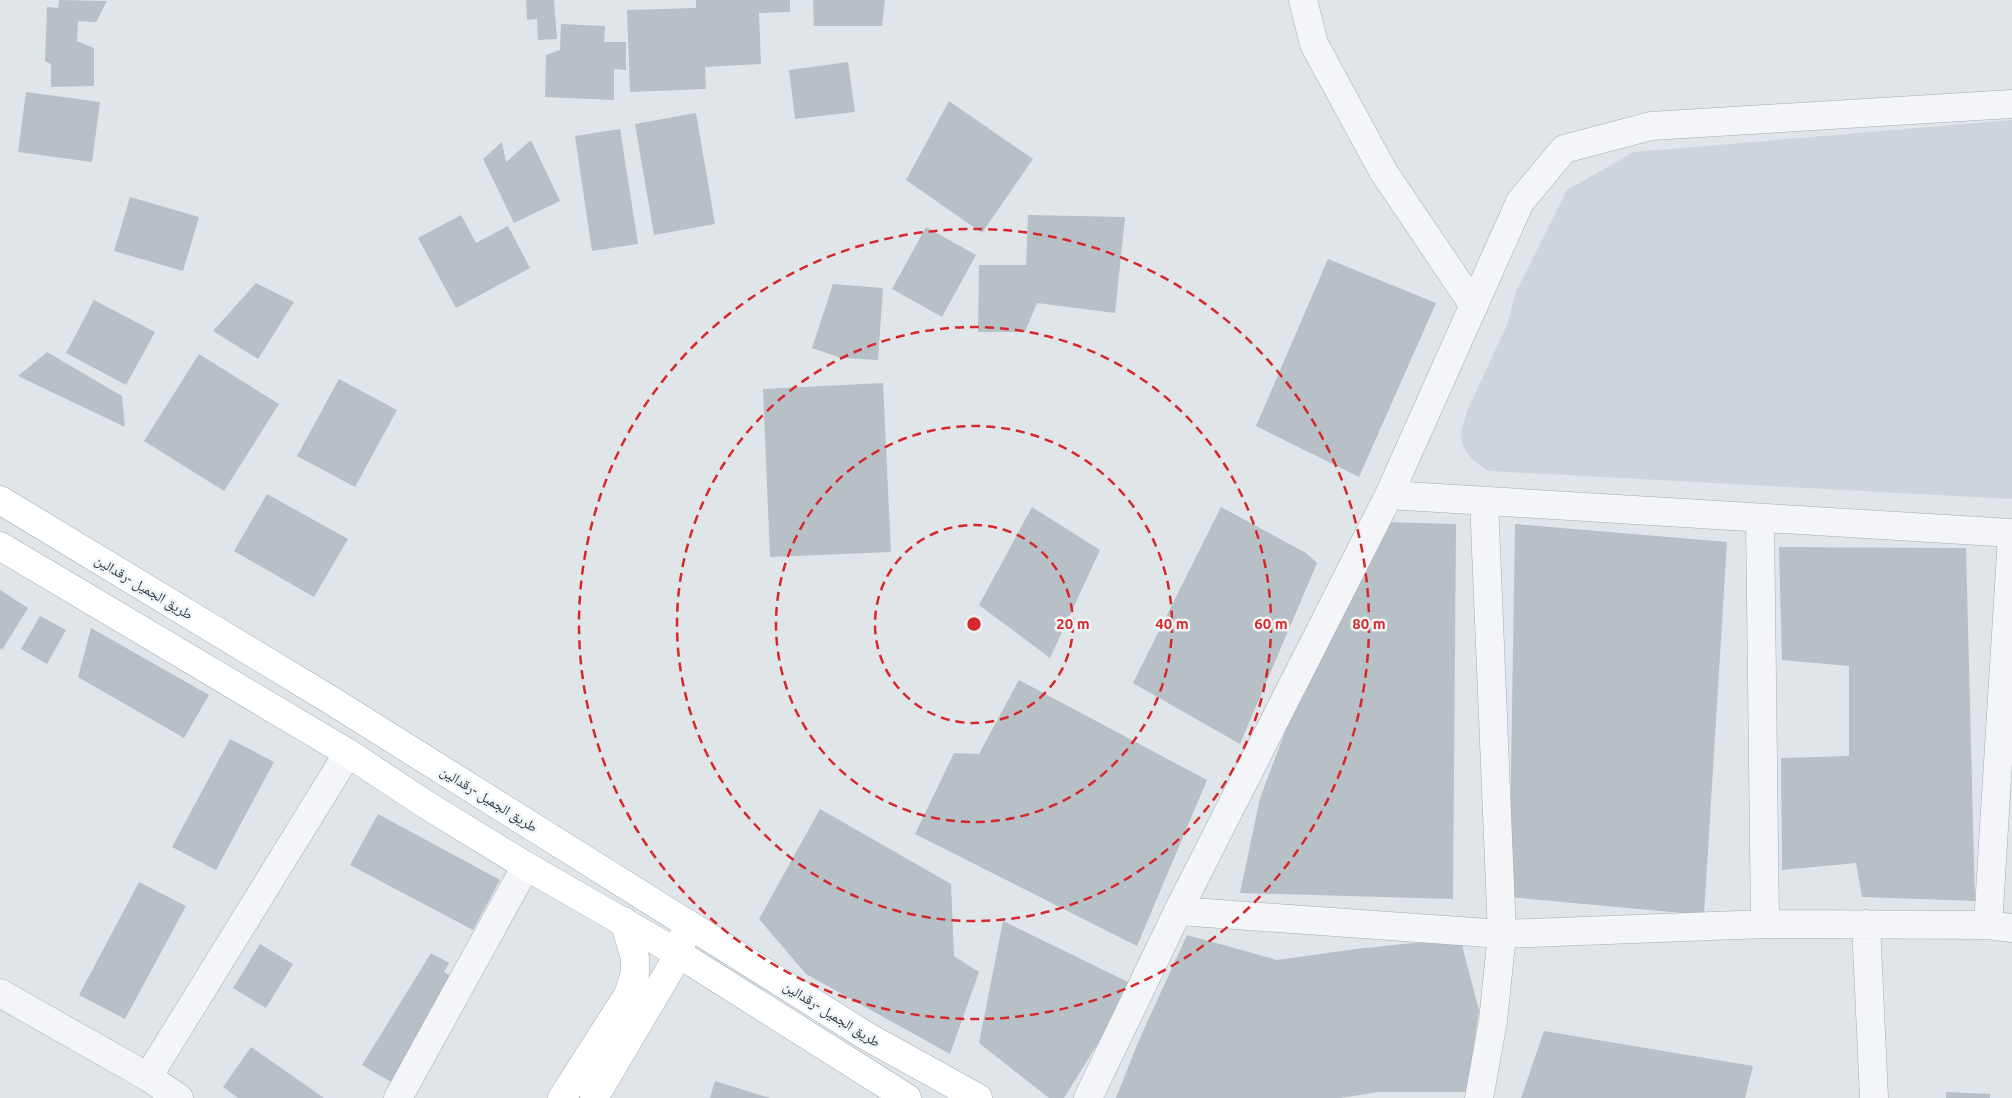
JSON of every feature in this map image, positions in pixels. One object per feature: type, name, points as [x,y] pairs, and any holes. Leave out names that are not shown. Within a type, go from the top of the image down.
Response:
[{"type":"main road","name":"طريق الجميل -رقدالين","points":[[0,500],[328,699],[868,1037],[978,1098]]},
{"type":"main road","points":[[0,546],[348,753],[425,804],[526,866],[679,954],[907,1098]]},
{"type":"main road","points":[[562,1098],[628,995],[635,974],[635,958],[624,921]]},
{"type":"main road","points":[[594,1098],[679,954],[687,923]]},
{"type":"street","points":[[1301,1],[1314,44],[1383,171],[1474,306]]},
{"type":"street","points":[[1088,1098],[1178,911],[1389,495],[1520,202],[1564,149],[1651,126],[2012,104]]},
{"type":"street","points":[[1178,911],[1502,934],[1765,924],[2000,926],[2012,534],[1389,495]]},
{"type":"street","points":[[1479,1098],[1493,1022],[1502,934],[1484,501]]},
{"type":"street","points":[[1760,518],[1765,924]]},
{"type":"street","points":[[148,1077],[348,753]]},
{"type":"street","points":[[398,1098],[526,866]]},
{"type":"street","points":[[1866,924],[1874,1098]]},
{"type":"street","points":[[0,992],[148,1077],[179,1098]]},
{"type":"shaded area","points":[[2012,120],[2012,499],[1489,471],[1471,459],[1462,444],[1461,431],[1468,409],[1507,325],[1516,292],[1567,190],[1634,152]]},
{"type":"building","points":[[59,0],[107,1],[96,22],[78,21],[77,41],[94,48],[94,86],[51,87],[51,64],[45,61],[47,7],[58,8]]},
{"type":"building","points":[[526,0],[554,0],[557,39],[538,40],[537,19],[527,20]]},
{"type":"building","points":[[696,0],[790,0],[790,12],[759,13],[761,64],[705,67],[706,89],[630,92],[627,10],[696,8]]},
{"type":"building","points":[[813,0],[885,0],[882,26],[814,26]]},
{"type":"building","points":[[561,24],[605,26],[604,42],[626,42],[626,70],[614,69],[614,100],[545,97],[546,55],[560,50]]},
{"type":"building","points":[[848,62],[855,112],[795,119],[789,70]]},
{"type":"building","points":[[26,92],[100,102],[92,162],[18,152]]},
{"type":"building","points":[[949,101],[1033,159],[982,233],[906,180]]},
{"type":"building","points":[[696,113],[715,224],[654,235],[635,124]]},
{"type":"building","points":[[620,129],[638,244],[592,251],[575,136]]},
{"type":"building","points":[[531,140],[560,201],[514,223],[483,159],[502,142],[506,162]]},
{"type":"building","points":[[130,197],[199,217],[183,271],[114,251]]},
{"type":"building","points":[[461,215],[476,243],[508,226],[530,268],[456,308],[418,238]]},
{"type":"building","points":[[1028,215],[1125,217],[1115,313],[1037,303],[1025,332],[978,332],[979,265],[1026,265]]},
{"type":"building","points":[[926,227],[976,255],[942,317],[892,289]]},
{"type":"building","points":[[1328,259],[1436,303],[1359,477],[1256,426]]},
{"type":"building","points":[[256,283],[294,302],[258,359],[213,331]]},
{"type":"building","points":[[833,284],[883,288],[878,360],[841,358],[812,348]]},
{"type":"building","points":[[94,300],[155,332],[126,385],[66,353]]},
{"type":"building","points":[[47,352],[122,396],[125,427],[18,376]]},
{"type":"building","points":[[199,354],[279,404],[224,491],[144,441]]},
{"type":"building","points":[[339,379],[397,410],[355,487],[297,456]]},
{"type":"building","points":[[883,383],[891,552],[770,557],[763,389]]},
{"type":"building","points":[[267,494],[348,539],[314,597],[234,551]]},
{"type":"building","points":[[1032,507],[1100,550],[1050,658],[979,605]]},
{"type":"building","points":[[1221,507],[1306,553],[1317,563],[1240,744],[1133,683]]},
{"type":"building","points":[[1382,522],[1456,524],[1453,899],[1240,893],[1260,798],[1300,693]]},
{"type":"building","points":[[1515,524],[1727,542],[1704,915],[1509,897]]},
{"type":"building","points":[[1779,547],[1966,548],[1975,901],[1862,897],[1856,863],[1782,870],[1781,758],[1849,756],[1849,666],[1782,660]]},
{"type":"building","points":[[0,590],[28,608],[2,650],[0,648]]},
{"type":"building","points":[[40,616],[66,630],[47,664],[21,649]]},
{"type":"building","points":[[91,628],[209,695],[184,738],[78,677]]},
{"type":"building","points":[[1019,680],[1207,780],[1137,946],[915,834],[954,753],[979,754]]},
{"type":"building","points":[[230,739],[274,762],[216,870],[172,847]]},
{"type":"building","points":[[820,809],[951,884],[954,956],[979,972],[950,1054],[806,974],[759,919]]},
{"type":"building","points":[[378,814],[500,880],[473,930],[350,865]]},
{"type":"building","points":[[139,882],[186,906],[125,1019],[79,995]]},
{"type":"building","points":[[1003,921],[1134,985],[1064,1098],[1049,1098],[979,1043]]},
{"type":"building","points":[[1187,935],[1277,960],[1460,938],[1479,1010],[1467,1092],[1378,1092],[1341,1098],[1116,1098],[1139,1040]]},
{"type":"building","points":[[260,944],[293,964],[266,1008],[233,988]]},
{"type":"building","points":[[431,953],[449,963],[444,972],[459,981],[396,1085],[362,1065]]},
{"type":"building","points":[[1544,1031],[1753,1066],[1745,1098],[1521,1098]]},
{"type":"building","points":[[251,1047],[324,1098],[238,1098],[223,1087]]},
{"type":"building","points":[[715,1081],[770,1098],[710,1098]]},
{"type":"building","points":[[1946,1092],[1990,1094],[1990,1098],[1946,1098]]}]
